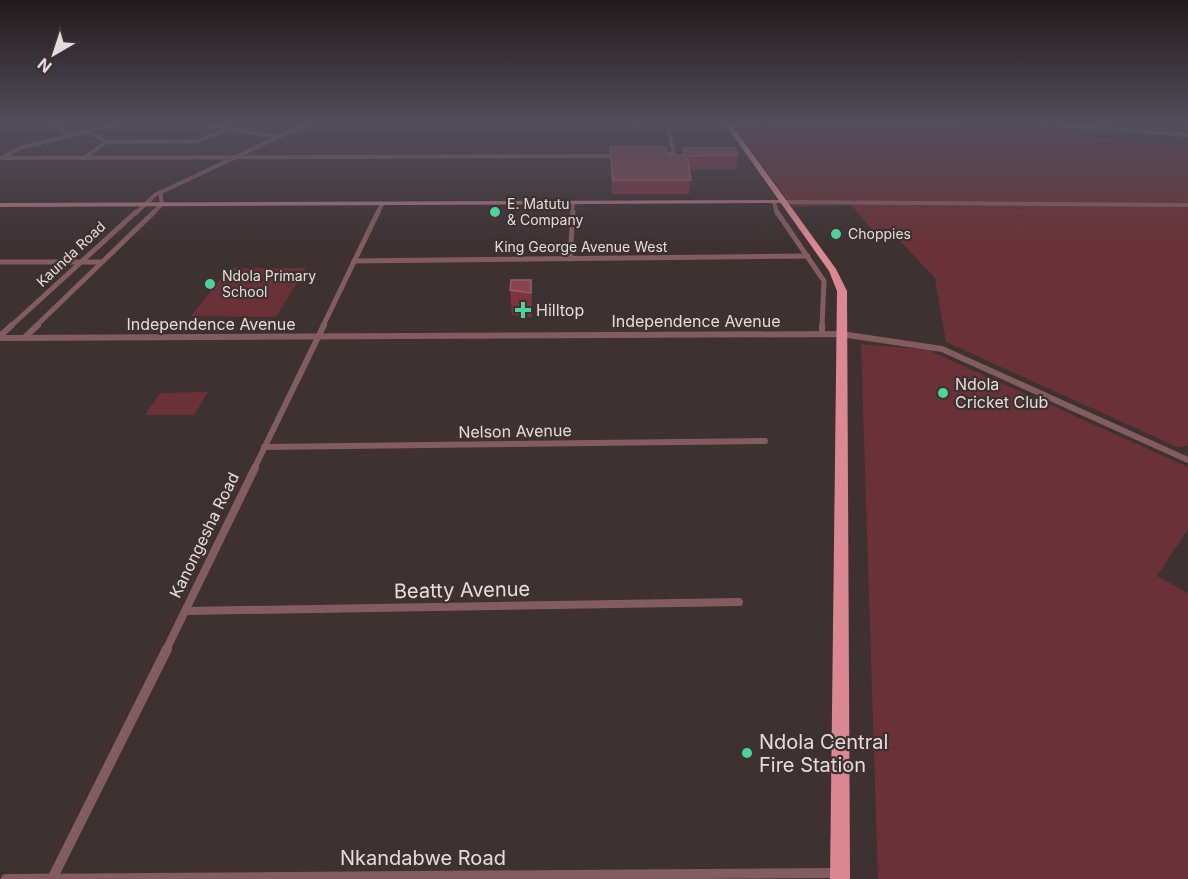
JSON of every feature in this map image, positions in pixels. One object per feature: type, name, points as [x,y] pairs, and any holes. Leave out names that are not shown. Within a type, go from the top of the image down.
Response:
[{"type":"highway","points":[[755,165],[841,286],[840,876]]},
{"type":"main road","points":[[0,204],[779,202]]},
{"type":"street","name":"Kaunda Road","points":[[0,337],[142,204],[160,192],[218,165]]},
{"type":"street","points":[[160,192],[163,205]]},
{"type":"street","points":[[822,334],[824,281],[777,213],[779,202],[1188,205]]},
{"type":"street","points":[[570,259],[573,203]]},
{"type":"street","name":"Kanongesha Road","points":[[52,879],[186,611],[382,204]]},
{"type":"street","name":"Kaunda Road","points":[[24,338],[163,205]]},
{"type":"street","name":"King George Avenue West","points":[[354,261],[808,256]]},
{"type":"street","points":[[0,262],[102,262]]},
{"type":"street","name":"Independence Avenue","points":[[0,337],[841,334],[942,349],[1188,460]]},
{"type":"street","name":"Nelson Avenue","points":[[264,447],[765,441]]},
{"type":"street","name":"Beatty Avenue","points":[[186,611],[739,602]]},
{"type":"street","name":"Nkandabwe Road","points":[[6,879],[840,876]]},
{"type":"shaded area","points":[[763,165],[1188,165],[1188,446],[1177,447],[946,342],[935,278],[899,240],[880,239],[851,205],[792,207]]},
{"type":"shaded area","points":[[229,268],[306,268],[276,317],[191,316]]},
{"type":"shaded area","points":[[861,344],[928,350],[1188,467],[1188,529],[1157,576],[1188,593],[1188,879],[878,879]]},
{"type":"shaded area","points":[[208,392],[194,415],[145,415],[160,393]]},
{"type":"building","points":[[612,165],[689,165],[691,180],[613,180]]},
{"type":"building","points":[[511,280],[531,280],[531,293],[510,290]]},
{"type":"place","name":"E. Matutu & Company","points":[[495,212]]},
{"type":"place","name":"Choppies","points":[[836,234]]},
{"type":"place","name":"Ndola Primary School","points":[[210,284]]},
{"type":"place","name":"Hilltop","points":[[523,310]]},
{"type":"place","name":"Ndola Cricket Club","points":[[943,393]]},
{"type":"place","name":"Ndola Central Fire Station","points":[[747,753]]}]
